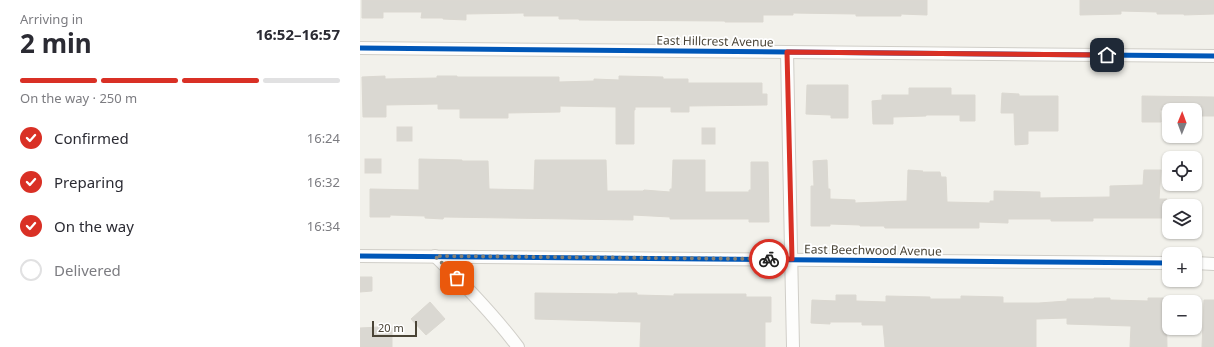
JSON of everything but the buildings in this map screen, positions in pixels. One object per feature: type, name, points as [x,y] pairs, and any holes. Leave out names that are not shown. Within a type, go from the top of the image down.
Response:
[{"type":"street","name":"East Hillcrest Avenue","points":[[360,48],[1214,56]]},
{"type":"street","points":[[787,52],[793,347]]},
{"type":"street","name":"East Beechwood Avenue","points":[[360,256],[1162,263]]},
{"type":"street","points":[[435,256],[479,299],[518,347]]},
{"type":"street","points":[[1202,263],[1214,264]]},
{"type":"cycle path","points":[[360,48],[1214,56]]},
{"type":"cycle path","points":[[360,256],[1162,263]]},
{"type":"way so far","points":[[457,278],[435,256],[769,259]]},
{"type":"route","points":[[769,259],[792,259],[787,52],[1107,55]]}]
